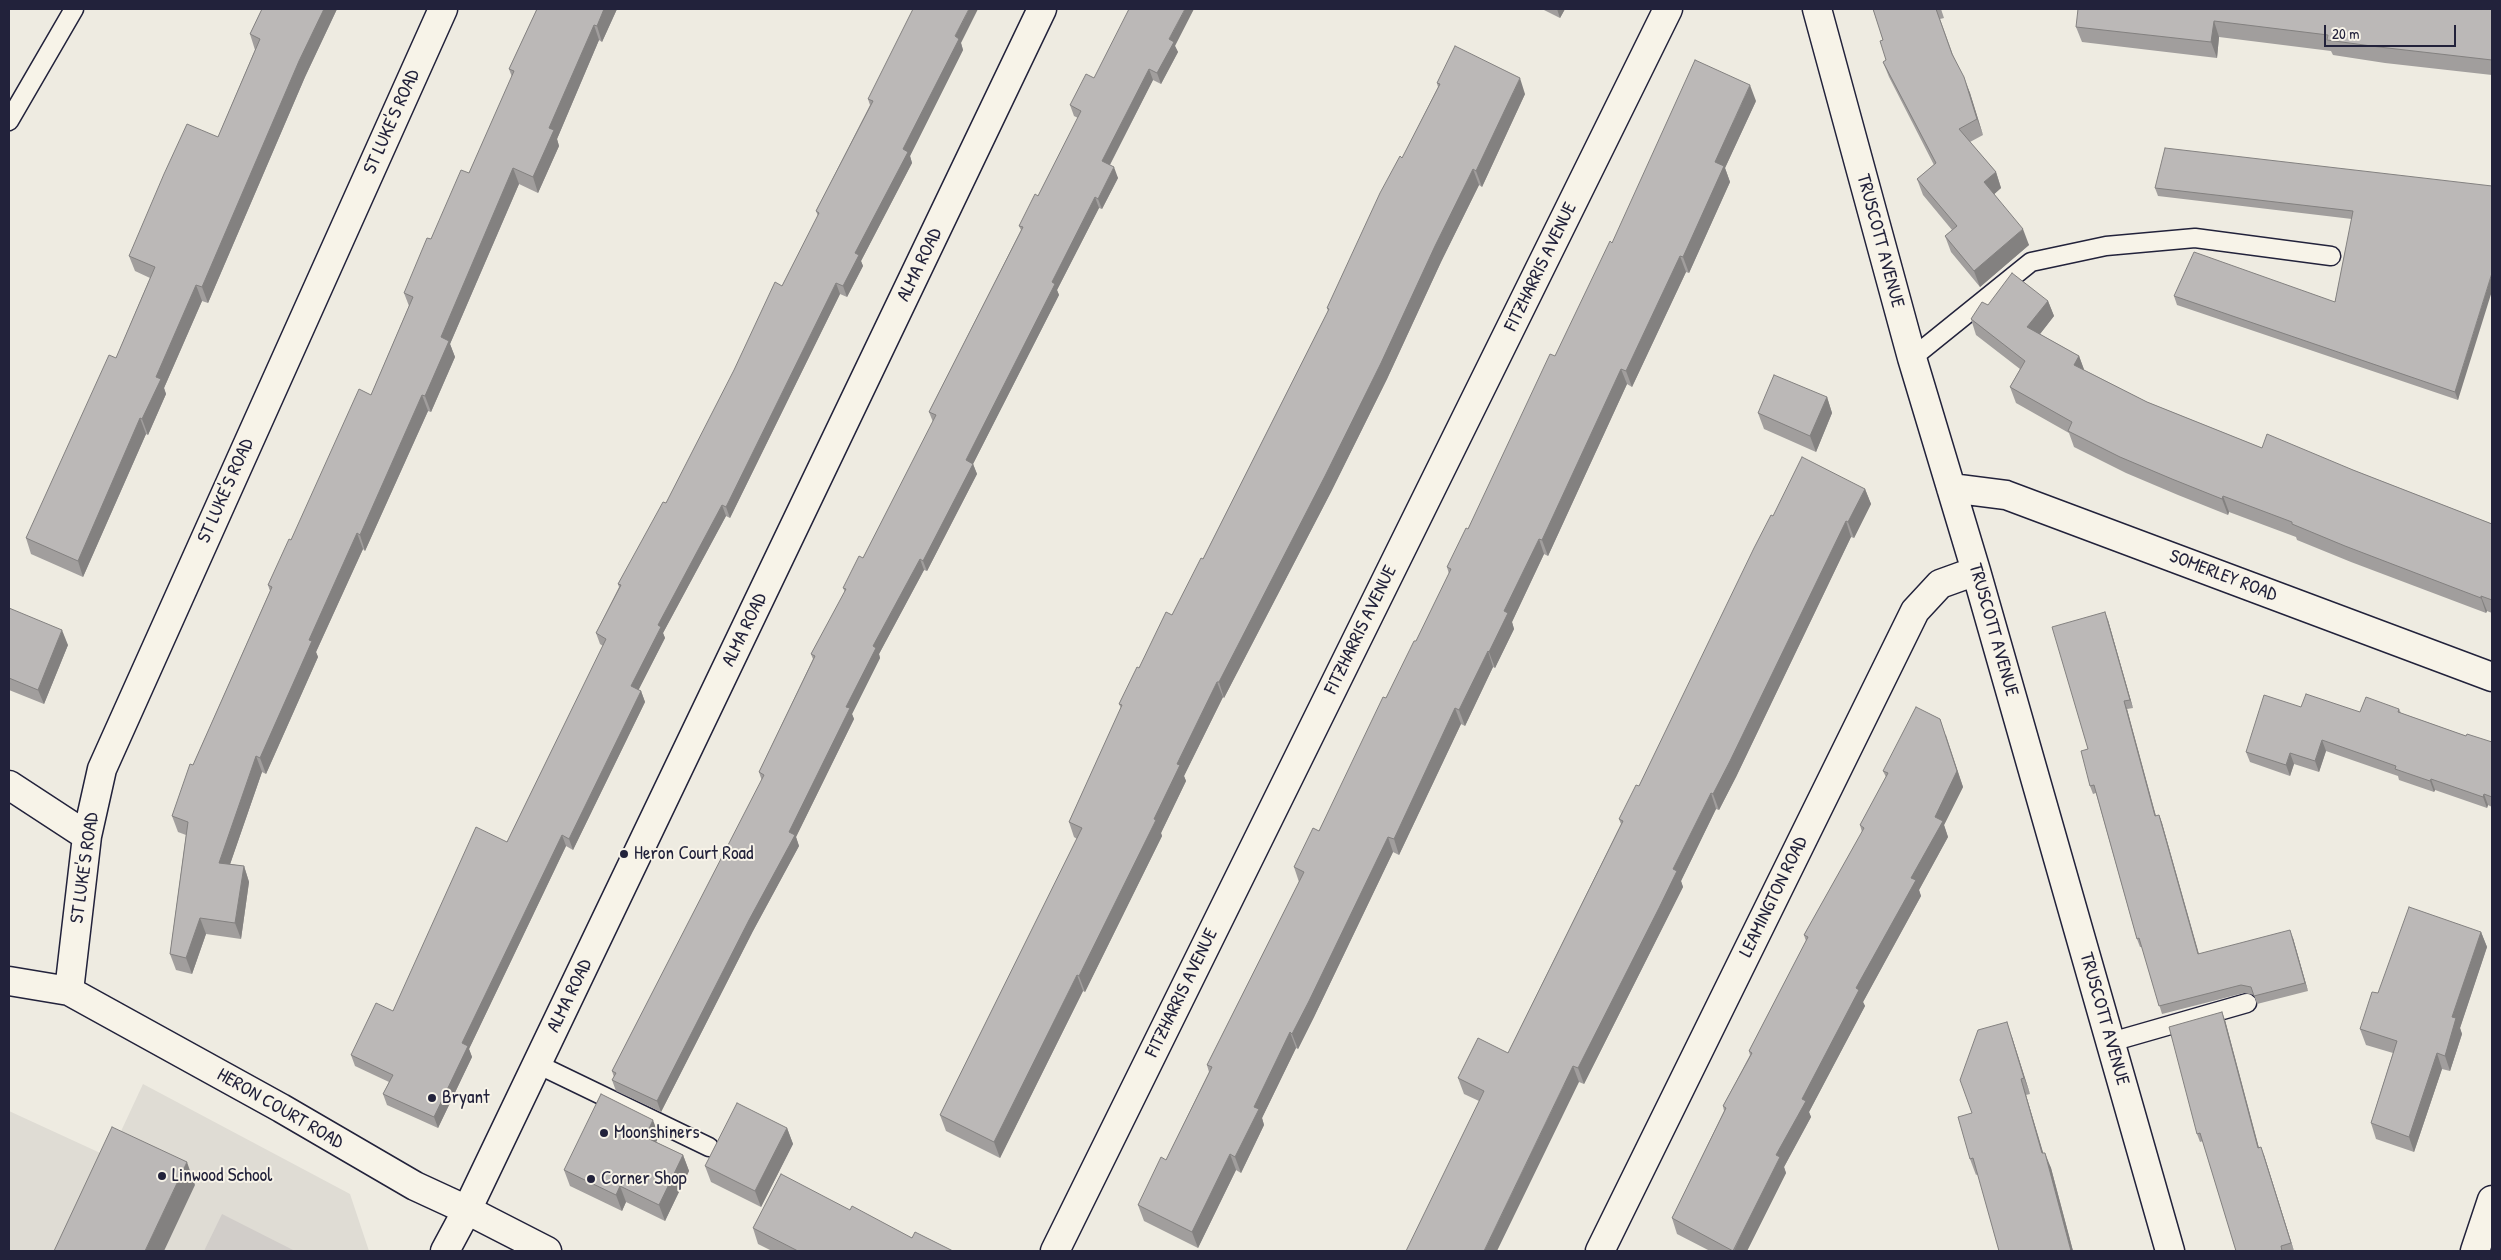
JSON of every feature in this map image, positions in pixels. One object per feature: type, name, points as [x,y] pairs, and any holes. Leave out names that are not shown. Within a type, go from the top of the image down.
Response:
[{"type":"street","name":"ST LUKE'S ROAD","points":[[69,991],[87,836],[102,769],[443,9]]},
{"type":"street","name":"ALMA ROAD","points":[[446,1251],[1042,9]]},
{"type":"street","name":"FITZHARRIS AVENUE","points":[[1055,1251],[1668,9]]},
{"type":"street","name":"TRUSCOTT AVENUE","points":[[1816,9],[1912,358],[1976,571],[2170,1251]]},
{"type":"street","name":"SOMERLEY ROAD","points":[[1951,488],[2006,495],[2492,677]]},
{"type":"street","name":"LEAMINGTON ROAD","points":[[1600,1251],[1915,611],[1940,584],[1976,571]]},
{"type":"street","points":[[9,785],[87,836]]},
{"type":"street","name":"HERON COURT ROAD","points":[[9,981],[69,991],[281,1108],[415,1186],[547,1251]]},
{"type":"street","points":[[2475,1251],[2492,1200]]},
{"type":"lane","points":[[9,121],[74,9]]},
{"type":"lane","points":[[1912,358],[2031,262],[2106,246],[2195,238],[2331,256]]},
{"type":"lane","points":[[2111,1042],[2247,1003]]},
{"type":"lane","points":[[537,1064],[709,1147]]},
{"type":"shaded area","name":"Linwood School","points":[[143,1084],[350,1194],[369,1251],[9,1251],[9,1111],[109,1157]]},
{"type":"shaded area","points":[[222,1214],[295,1251],[204,1251]]},
{"type":"building","points":[[262,9],[324,9],[299,61],[202,287],[196,285],[156,377],[161,379],[142,419],[140,418],[78,561],[26,538],[109,355],[116,358],[155,267],[129,256],[164,174],[187,124],[218,137],[260,39],[250,34]]},
{"type":"building","points":[[537,9],[604,9],[597,26],[594,25],[549,128],[554,130],[533,177],[513,168],[441,337],[449,341],[425,396],[422,395],[360,535],[357,533],[309,640],[312,641],[260,758],[256,756],[219,863],[244,866],[235,923],[200,918],[186,958],[170,954],[188,822],[172,816],[190,764],[193,765],[272,587],[268,585],[289,539],[291,540],[359,389],[371,395],[413,297],[404,293],[427,238],[431,239],[461,170],[469,173],[514,71],[509,69]]},
{"type":"building","points":[[913,9],[969,9],[955,36],[959,39],[903,149],[908,152],[855,253],[859,255],[843,286],[836,283],[726,507],[722,505],[658,625],[661,627],[631,686],[641,691],[569,839],[562,835],[462,1043],[468,1046],[434,1117],[383,1094],[393,1075],[351,1055],[376,1003],[393,1011],[476,827],[507,842],[606,639],[596,633],[621,585],[618,584],[663,502],[666,503],[734,370],[775,282],[782,286],[819,213],[816,211],[873,101],[868,99]]},
{"type":"building","points":[[1129,9],[1185,9],[1169,39],[1174,42],[1157,73],[1149,69],[1102,161],[1114,167],[1098,199],[1095,197],[1052,282],[1055,284],[966,460],[973,464],[923,561],[920,559],[873,646],[876,648],[846,707],[850,708],[789,832],[795,835],[749,920],[657,1101],[612,1080],[616,1073],[612,1071],[764,775],[759,772],[815,656],[811,654],[846,589],[843,588],[859,556],[863,558],[936,415],[929,412],[1023,227],[1019,226],[1035,194],[1038,196],[1081,111],[1070,105],[1086,74],[1094,78]]},
{"type":"building","points":[[1873,9],[1936,9],[1952,54],[1964,77],[1977,119],[1959,129],[1996,172],[1984,182],[2023,229],[1974,271],[1945,236],[1957,226],[1917,179],[1936,163],[1883,62],[1886,60],[1880,41],[1883,40]]},
{"type":"building","points":[[2078,9],[2492,9],[2492,60],[2327,40],[2328,35],[2214,21],[2211,42],[2076,27]]},
{"type":"building","points":[[1455,46],[1520,78],[1476,171],[1473,169],[1435,246],[1381,363],[1325,476],[1219,682],[1217,682],[1177,764],[1180,765],[1154,819],[1156,820],[994,1142],[940,1115],[1082,828],[1069,822],[1122,705],[1119,704],[1166,612],[1172,615],[1201,558],[1203,559],[1329,309],[1327,308],[1380,193],[1400,156],[1402,158],[1440,84],[1437,83]]},
{"type":"building","points":[[1695,60],[1750,85],[1715,162],[1724,166],[1683,257],[1680,256],[1626,371],[1621,369],[1542,540],[1539,539],[1504,611],[1508,613],[1489,652],[1459,710],[1455,708],[1394,839],[1388,837],[1309,1001],[1292,1034],[1290,1032],[1254,1107],[1259,1109],[1235,1157],[1230,1154],[1192,1232],[1138,1205],[1161,1157],[1166,1160],[1212,1067],[1207,1065],[1304,872],[1294,867],[1313,828],[1319,831],[1383,697],[1386,698],[1414,641],[1416,641],[1451,569],[1447,567],[1466,528],[1468,529],[1550,354],[1555,356],[1610,241],[1612,243]]},
{"type":"building","points":[[2165,148],[2492,186],[2492,273],[2455,392],[2174,296],[2194,252],[2335,302],[2353,211],[2155,188]]},
{"type":"building","points":[[2012,273],[2048,301],[2027,327],[2079,356],[2074,365],[2147,402],[2262,448],[2267,434],[2492,524],[2492,600],[2481,596],[2481,598],[2345,546],[2292,524],[2292,522],[2223,496],[2222,499],[2120,457],[2068,431],[2072,422],[2010,387],[2025,361],[1971,319],[1982,302],[1988,305]]},
{"type":"building","points":[[1774,375],[1827,397],[1810,436],[1758,413]]},
{"type":"building","points":[[1802,457],[1865,489],[1848,522],[1846,521],[1730,761],[1713,794],[1711,793],[1673,869],[1677,871],[1659,908],[1578,1068],[1573,1066],[1484,1251],[1406,1251],[1484,1091],[1458,1078],[1478,1038],[1508,1053],[1623,821],[1619,819],[1636,785],[1639,786],[1754,548],[1771,515],[1773,516]]},
{"type":"building","points":[[9,608],[62,630],[38,690],[9,678]]},
{"type":"building","points":[[2105,612],[2130,700],[2124,701],[2155,816],[2159,815],[2198,954],[2290,930],[2305,983],[2254,996],[2251,987],[2241,985],[2159,1006],[2139,938],[2137,939],[2094,785],[2090,786],[2081,751],[2088,749],[2052,627]]},
{"type":"building","points":[[2306,694],[2360,712],[2366,697],[2399,709],[2398,712],[2466,736],[2467,734],[2492,742],[2492,797],[2484,794],[2483,797],[2431,779],[2430,781],[2395,769],[2396,766],[2322,740],[2315,761],[2290,753],[2286,765],[2246,752],[2264,695],[2301,707]]},
{"type":"building","points":[[1916,707],[1940,719],[1957,771],[1935,817],[1943,821],[1911,878],[1916,880],[1856,988],[1859,990],[1802,1099],[1806,1101],[1776,1155],[1780,1157],[1733,1251],[1672,1218],[1726,1108],[1723,1106],[1752,1053],[1749,1051],[1808,937],[1804,935],[1864,828],[1860,825],[1888,773],[1883,771]]},
{"type":"building","points":[[2409,907],[2481,932],[2452,1017],[2456,1018],[2445,1056],[2437,1053],[2409,1137],[2371,1123],[2397,1041],[2360,1029],[2372,992],[2378,993]]},
{"type":"building","points":[[2222,1012],[2258,1148],[2261,1147],[2291,1243],[2281,1246],[2282,1251],[2236,1251],[2200,1133],[2197,1134],[2169,1027]]},
{"type":"building","points":[[2007,1022],[2024,1078],[2021,1079],[2042,1153],[2045,1153],[2071,1251],[1999,1251],[1973,1158],[1970,1159],[1958,1117],[1972,1113],[1960,1080],[1978,1030]]},
{"type":"building","points":[[601,1094],[653,1120],[645,1137],[683,1155],[659,1205],[620,1186],[616,1195],[564,1170]]},
{"type":"building","points":[[737,1103],[787,1128],[755,1191],[705,1166]]},
{"type":"building","points":[[112,1127],[187,1162],[145,1251],[54,1251]]},
{"type":"building","points":[[781,1174],[850,1210],[852,1206],[912,1238],[915,1232],[953,1251],[798,1251],[753,1228]]},
{"type":"place","name":"Heron Court Road","points":[[624,854]]},
{"type":"place","name":"Bryant","points":[[432,1098]]},
{"type":"place","name":"Moonshiners","points":[[604,1133]]},
{"type":"place","name":"Linwood School","points":[[162,1176]]},
{"type":"place","name":"Corner Shop","points":[[591,1179]]}]
